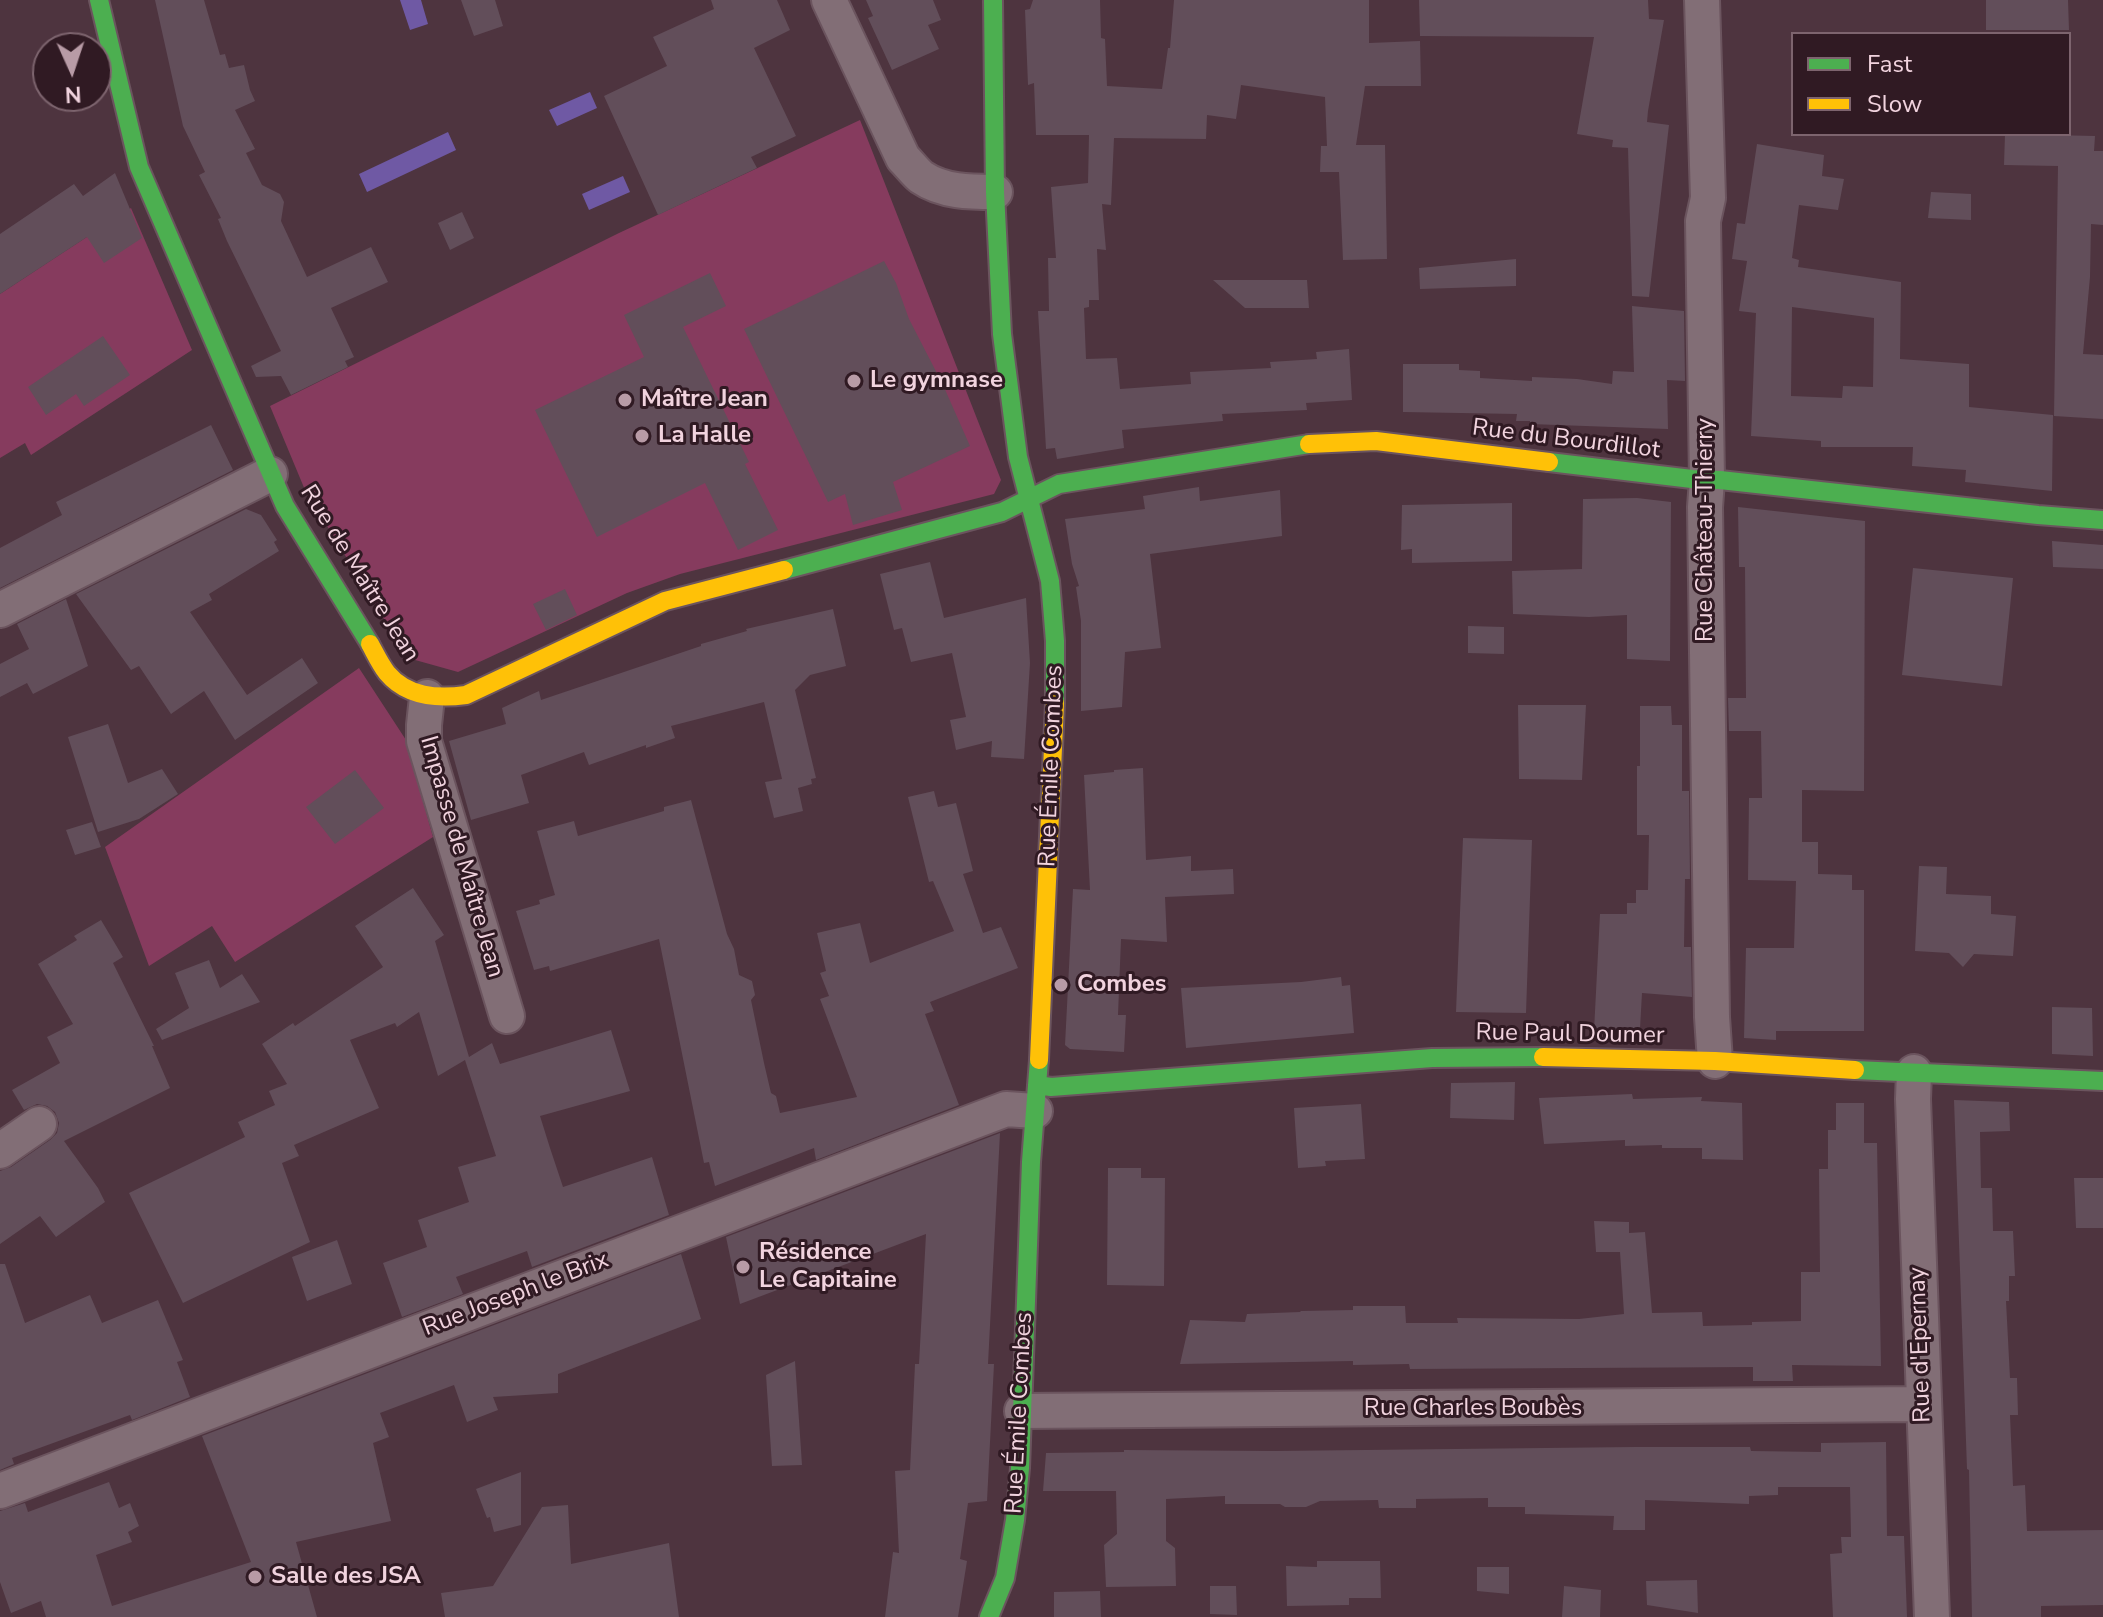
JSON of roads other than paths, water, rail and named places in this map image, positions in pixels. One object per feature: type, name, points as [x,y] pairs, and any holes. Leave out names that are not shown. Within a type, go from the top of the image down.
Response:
[{"type":"street","name":"Rue de Maître Jean","points":[[99,0],[139,167],[285,506],[388,674],[410,691],[427,697]]},
{"type":"street","points":[[829,0],[903,158],[921,176],[945,188],[995,192]]},
{"type":"street","name":"Rue Émile Combes","points":[[989,1617],[1005,1578],[1020,1468],[1030,1174],[1055,732],[1055,641],[1050,581],[1028,499],[1011,416],[1002,334],[995,192],[993,0]]},
{"type":"street","name":"Rue Château-Thierry","points":[[1702,0],[1708,198],[1703,221],[1705,507],[1715,1061]]},
{"type":"street","name":"Rue du Bourdillot","points":[[1028,499],[1059,484],[1310,444],[1376,441],[1707,480],[2103,520]]},
{"type":"street","points":[[0,610],[270,474]]},
{"type":"street","points":[[427,697],[444,699],[466,695],[665,601],[1002,512],[1028,499]]},
{"type":"street","name":"Impasse de Maître Jean","points":[[427,697],[424,741],[507,1016]]},
{"type":"street","name":"Rue Paul Doumer","points":[[1036,1098],[1051,1087],[1432,1058],[1587,1057],[1715,1061],[2103,1081]]},
{"type":"street","name":"Rue d'Epernay","points":[[1914,1072],[1932,1617]]},
{"type":"street","name":"Rue Joseph le Brix","points":[[0,1491],[1036,1098]]},
{"type":"street","points":[[0,1151],[39,1124]]},
{"type":"street","name":"Rue Charles Boubès","points":[[1022,1411],[1923,1404]]},
{"type":"place","name":"Le gymnase","points":[[854,381]]},
{"type":"place","name":"Maître Jean","points":[[625,400]]},
{"type":"place","name":"La Halle","points":[[642,436]]},
{"type":"place","name":"Combes","points":[[1061,985]]},
{"type":"place","name":"Résidence Le Capitaine","points":[[743,1267]]},
{"type":"place","name":"Salle des JSA","points":[[255,1577]]}]
